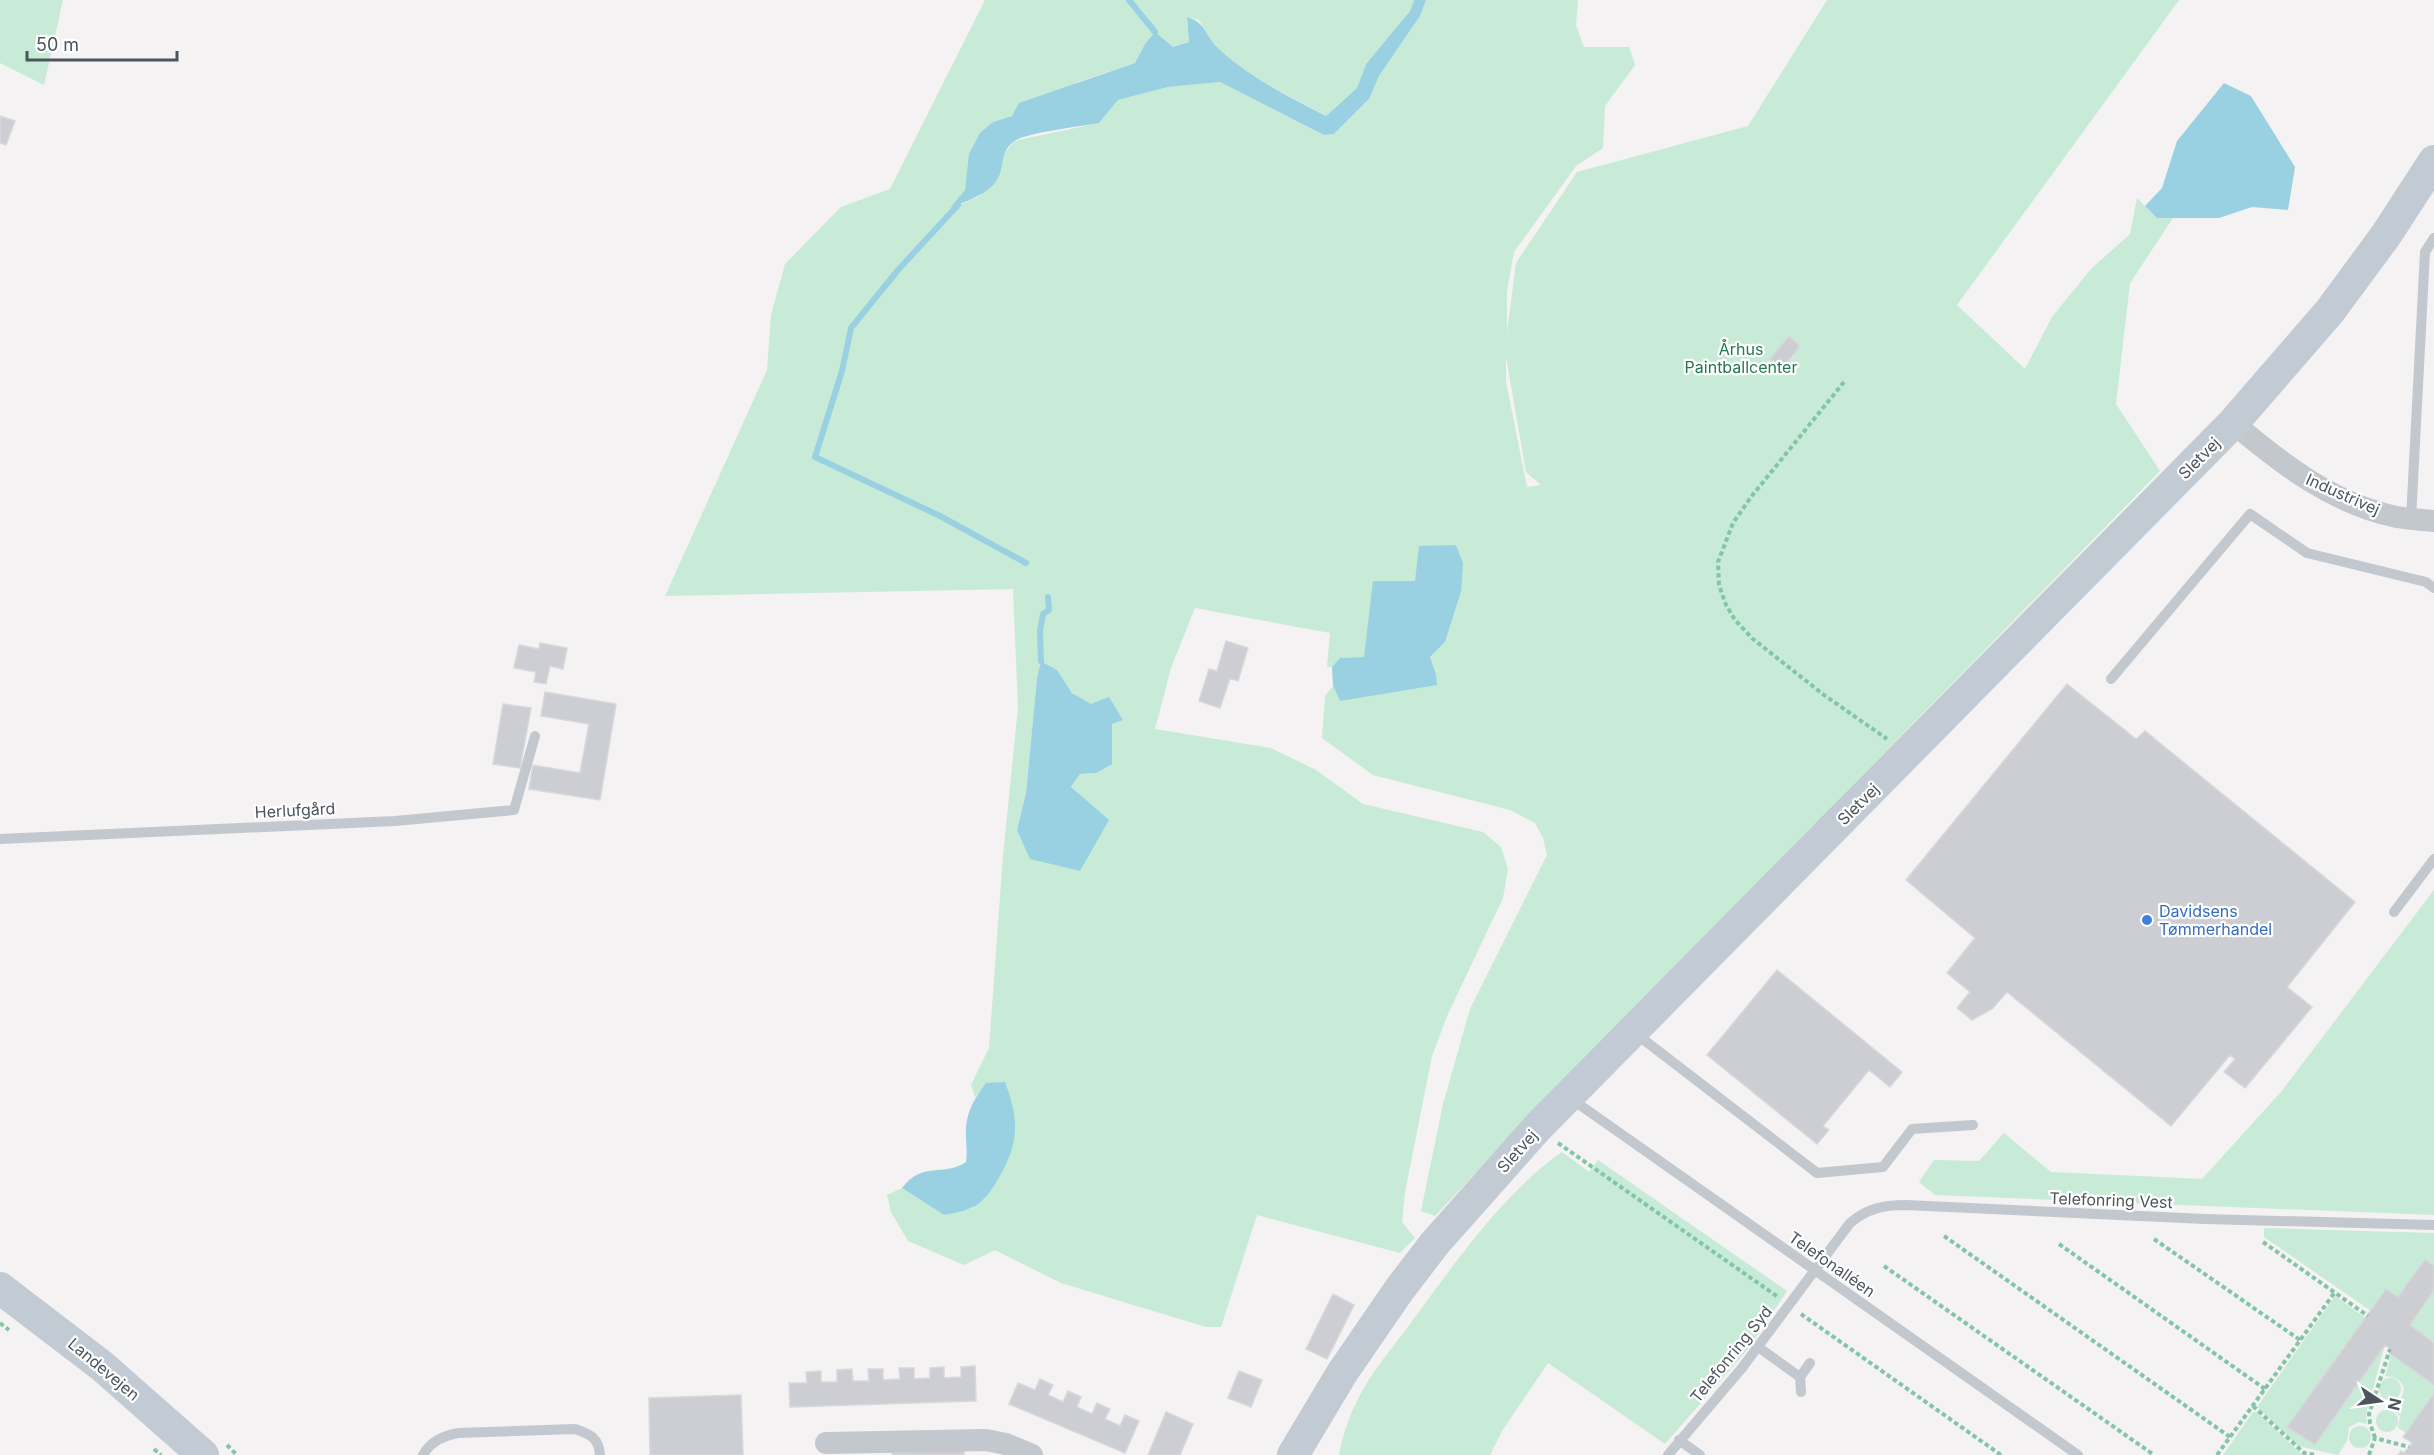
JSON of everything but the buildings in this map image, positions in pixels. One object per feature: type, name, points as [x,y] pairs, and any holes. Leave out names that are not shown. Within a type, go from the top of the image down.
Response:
[{"type":"street","name":"Sletvej","points":[[1293,1455],[1342,1372],[1435,1243],[1537,1128],[2233,423],[2330,311],[2386,235],[2434,161]]},
{"type":"street","name":"Industrivej","points":[[2233,423],[2277,460],[2312,483],[2358,504],[2397,517],[2434,521]]},
{"type":"street","name":"Landevejen","points":[[0,1288],[102,1366],[203,1455]]},
{"type":"street","points":[[826,1443],[864,1449],[986,1440],[1006,1444],[1032,1455]]},
{"type":"lane","points":[[2411,519],[2425,252],[2434,238]]},
{"type":"lane","points":[[2111,679],[2250,514],[2307,553],[2426,582],[2434,588]]},
{"type":"lane","name":"Herlufgård","points":[[0,839],[395,821],[514,810],[535,736]]},
{"type":"lane","points":[[2394,912],[2434,859]]},
{"type":"lane","points":[[1633,1031],[1817,1173],[1883,1167],[1912,1128],[1973,1125]]},
{"type":"lane","name":"Telefonalléen","points":[[1569,1097],[2078,1455]]},
{"type":"lane","name":"Telefonring Vest","points":[[1815,1270],[1850,1223],[1873,1208],[1887,1205],[2434,1226]]},
{"type":"lane","name":"Telefonring Syd","points":[[1668,1455],[1758,1347],[1815,1270]]},
{"type":"lane","points":[[1758,1347],[1800,1377]]},
{"type":"lane","points":[[1801,1392],[1800,1377],[1810,1363]]},
{"type":"lane","points":[[423,1455],[427,1448],[442,1436],[458,1432],[575,1429],[590,1434],[599,1445],[600,1455]]},
{"type":"lane","points":[[1679,1440],[1700,1455]]},
{"type":"path","points":[[1844,382],[1751,497],[1733,523],[1718,562],[1719,585],[1726,605],[1735,620],[1753,639],[1824,695],[1907,753]]},
{"type":"path","points":[[1537,1128],[1593,1167]]},
{"type":"path","points":[[1944,1236],[2230,1437]]},
{"type":"path","points":[[2154,1239],[2300,1340]]},
{"type":"path","points":[[2263,1242],[2368,1316]]},
{"type":"path","points":[[2059,1244],[2265,1389]]},
{"type":"path","points":[[1884,1266],[2154,1455]]},
{"type":"path","points":[[2217,1455],[2335,1292]]},
{"type":"path","points":[[0,1323],[16,1334]]},
{"type":"path","points":[[2369,1455],[2375,1438],[2369,1414],[2390,1348]]},
{"type":"path","points":[[2253,1406],[2304,1453],[2315,1455]]},
{"type":"path","points":[[2375,1438],[2409,1447]]},
{"type":"path","points":[[151,1446],[161,1455]]},
{"type":"green space","points":[[0,0],[63,0],[44,85],[0,63]]},
{"type":"green space","name":"Århus Paintballcenter","points":[[985,0],[1414,0],[1410,11],[1366,64],[1357,88],[1326,116],[1248,74],[1216,47],[1199,20],[1187,17],[1189,42],[1173,47],[1145,44],[1135,63],[1078,82],[1012,116],[993,122],[970,154],[965,190],[952,208],[978,197],[997,180],[1002,157],[1014,141],[1099,123],[1118,100],[1168,87],[1220,82],[1324,135],[1334,134],[1369,99],[1379,76],[1420,16],[1426,0],[1578,0],[1576,25],[1584,47],[1629,47],[1635,65],[1605,106],[1603,148],[1576,166],[1514,252],[1507,291],[1507,332],[1516,263],[1577,172],[1748,126],[1827,0],[2179,0],[1957,305],[2025,369],[2052,317],[2091,269],[2130,234],[2137,198],[2157,218],[2173,218],[2130,283],[2116,404],[2160,471],[1537,1108],[1435,1216],[1421,1211],[1443,1104],[1470,1009],[1547,855],[1543,838],[1535,823],[1510,810],[1373,775],[1322,738],[1325,696],[1333,686],[1340,701],[1436,674],[1430,657],[1445,642],[1461,592],[1415,581],[1364,657],[1341,658],[1332,667],[1327,667],[1330,633],[1195,608],[1171,668],[1155,729],[1271,748],[1316,770],[1363,804],[1483,832],[1501,847],[1508,869],[1503,898],[1447,1016],[1432,1056],[1405,1192],[1402,1222],[1415,1238],[1400,1253],[1257,1215],[1221,1327],[1206,1327],[1061,1283],[995,1250],[964,1265],[908,1241],[891,1212],[887,1195],[902,1188],[944,1215],[973,1208],[986,1084],[975,1097],[971,1085],[989,1048],[1003,856],[1018,708],[1013,589],[665,596],[767,370],[771,315],[785,264],[841,207],[890,189]],"holes":[[[1506,357],[1526,472],[1541,485],[1527,487],[1506,382]],[[1041,661],[1055,671],[1076,696],[1096,708],[1123,719],[1111,724],[1096,773],[1080,774],[1071,788],[1017,830],[1026,793],[1037,678]]]},
{"type":"green space","points":[[2434,890],[2434,1215],[1935,1195],[1919,1182],[1934,1160],[1979,1161],[2004,1133],[2051,1172],[2202,1179],[2281,1092]]},
{"type":"green space","points":[[1562,1152],[1589,1172],[1598,1160],[1787,1291],[1748,1349],[1665,1444],[1548,1363],[1502,1431],[1490,1455],[1339,1455],[1356,1402],[1382,1361],[1482,1230],[1520,1187]]},
{"type":"green space","points":[[2264,1228],[2434,1233],[2434,1266],[2425,1259],[2398,1297],[2371,1311],[2264,1237]]},
{"type":"green space","points":[[2434,1290],[2434,1343],[2410,1325]]},
{"type":"green space","points":[[2335,1296],[2366,1318],[2288,1427],[2315,1445],[2385,1345],[2366,1414],[2367,1424],[2359,1422],[2349,1427],[2347,1441],[2338,1455],[2298,1446],[2257,1407]]},
{"type":"green space","points":[[2391,1355],[2434,1385],[2434,1393],[2406,1433],[2398,1428],[2400,1416],[2386,1406],[2399,1401],[2404,1391],[2399,1380],[2385,1376]]},
{"type":"green space","points":[[2390,1378],[2398,1381],[2401,1389],[2398,1397],[2390,1400],[2382,1397],[2379,1389],[2382,1381]]},
{"type":"green space","points":[[2387,1410],[2395,1413],[2398,1421],[2395,1429],[2387,1432],[2379,1429],[2376,1421],[2379,1413]]},
{"type":"green space","points":[[2253,1412],[2257,1412],[2302,1455],[2223,1455]]},
{"type":"green space","points":[[2360,1426],[2368,1429],[2371,1437],[2368,1445],[2360,1448],[2352,1445],[2349,1437],[2352,1429]]},
{"type":"water","points":[[1414,0],[1426,0],[1420,16],[1379,76],[1369,99],[1334,134],[1324,135],[1220,82],[1168,87],[1118,100],[1099,123],[1040,133],[1013,142],[1006,151],[999,175],[993,185],[976,197],[950,208],[965,190],[969,154],[980,133],[993,122],[1012,116],[1019,103],[1135,63],[1145,44],[1155,32],[1173,47],[1189,42],[1187,17],[1202,26],[1214,44],[1243,69],[1326,116],[1357,88],[1366,64],[1410,11]]},
{"type":"water","points":[[2224,83],[2251,96],[2295,167],[2288,210],[2252,207],[2219,218],[2157,218],[2145,206],[2162,188],[2177,141]]},
{"type":"water","points":[[1456,545],[1463,563],[1461,592],[1445,642],[1430,657],[1437,685],[1340,701],[1333,686],[1332,667],[1340,658],[1364,657],[1373,581],[1415,581],[1419,546]]},
{"type":"water","points":[[1041,661],[1057,670],[1072,693],[1091,704],[1109,697],[1123,720],[1112,724],[1112,764],[1096,773],[1080,774],[1071,787],[1109,820],[1080,871],[1030,859],[1017,830],[1026,793],[1037,678]]},
{"type":"water","points":[[1005,1082],[1015,1121],[1013,1144],[1004,1168],[992,1189],[982,1200],[968,1209],[944,1215],[902,1188],[917,1175],[950,1169],[966,1162],[967,1121],[973,1104],[986,1083]]},
{"type":"waterway","points":[[1129,0],[1155,32]]},
{"type":"waterway","points":[[958,205],[898,270],[851,328],[842,371],[815,457],[940,516],[1026,563]]},
{"type":"waterway","points":[[1041,661],[1040,631],[1043,614],[1049,610],[1048,597]]},
{"type":"place","name":"Davidsens Tømmerhandel","points":[[2147,920]]}]
